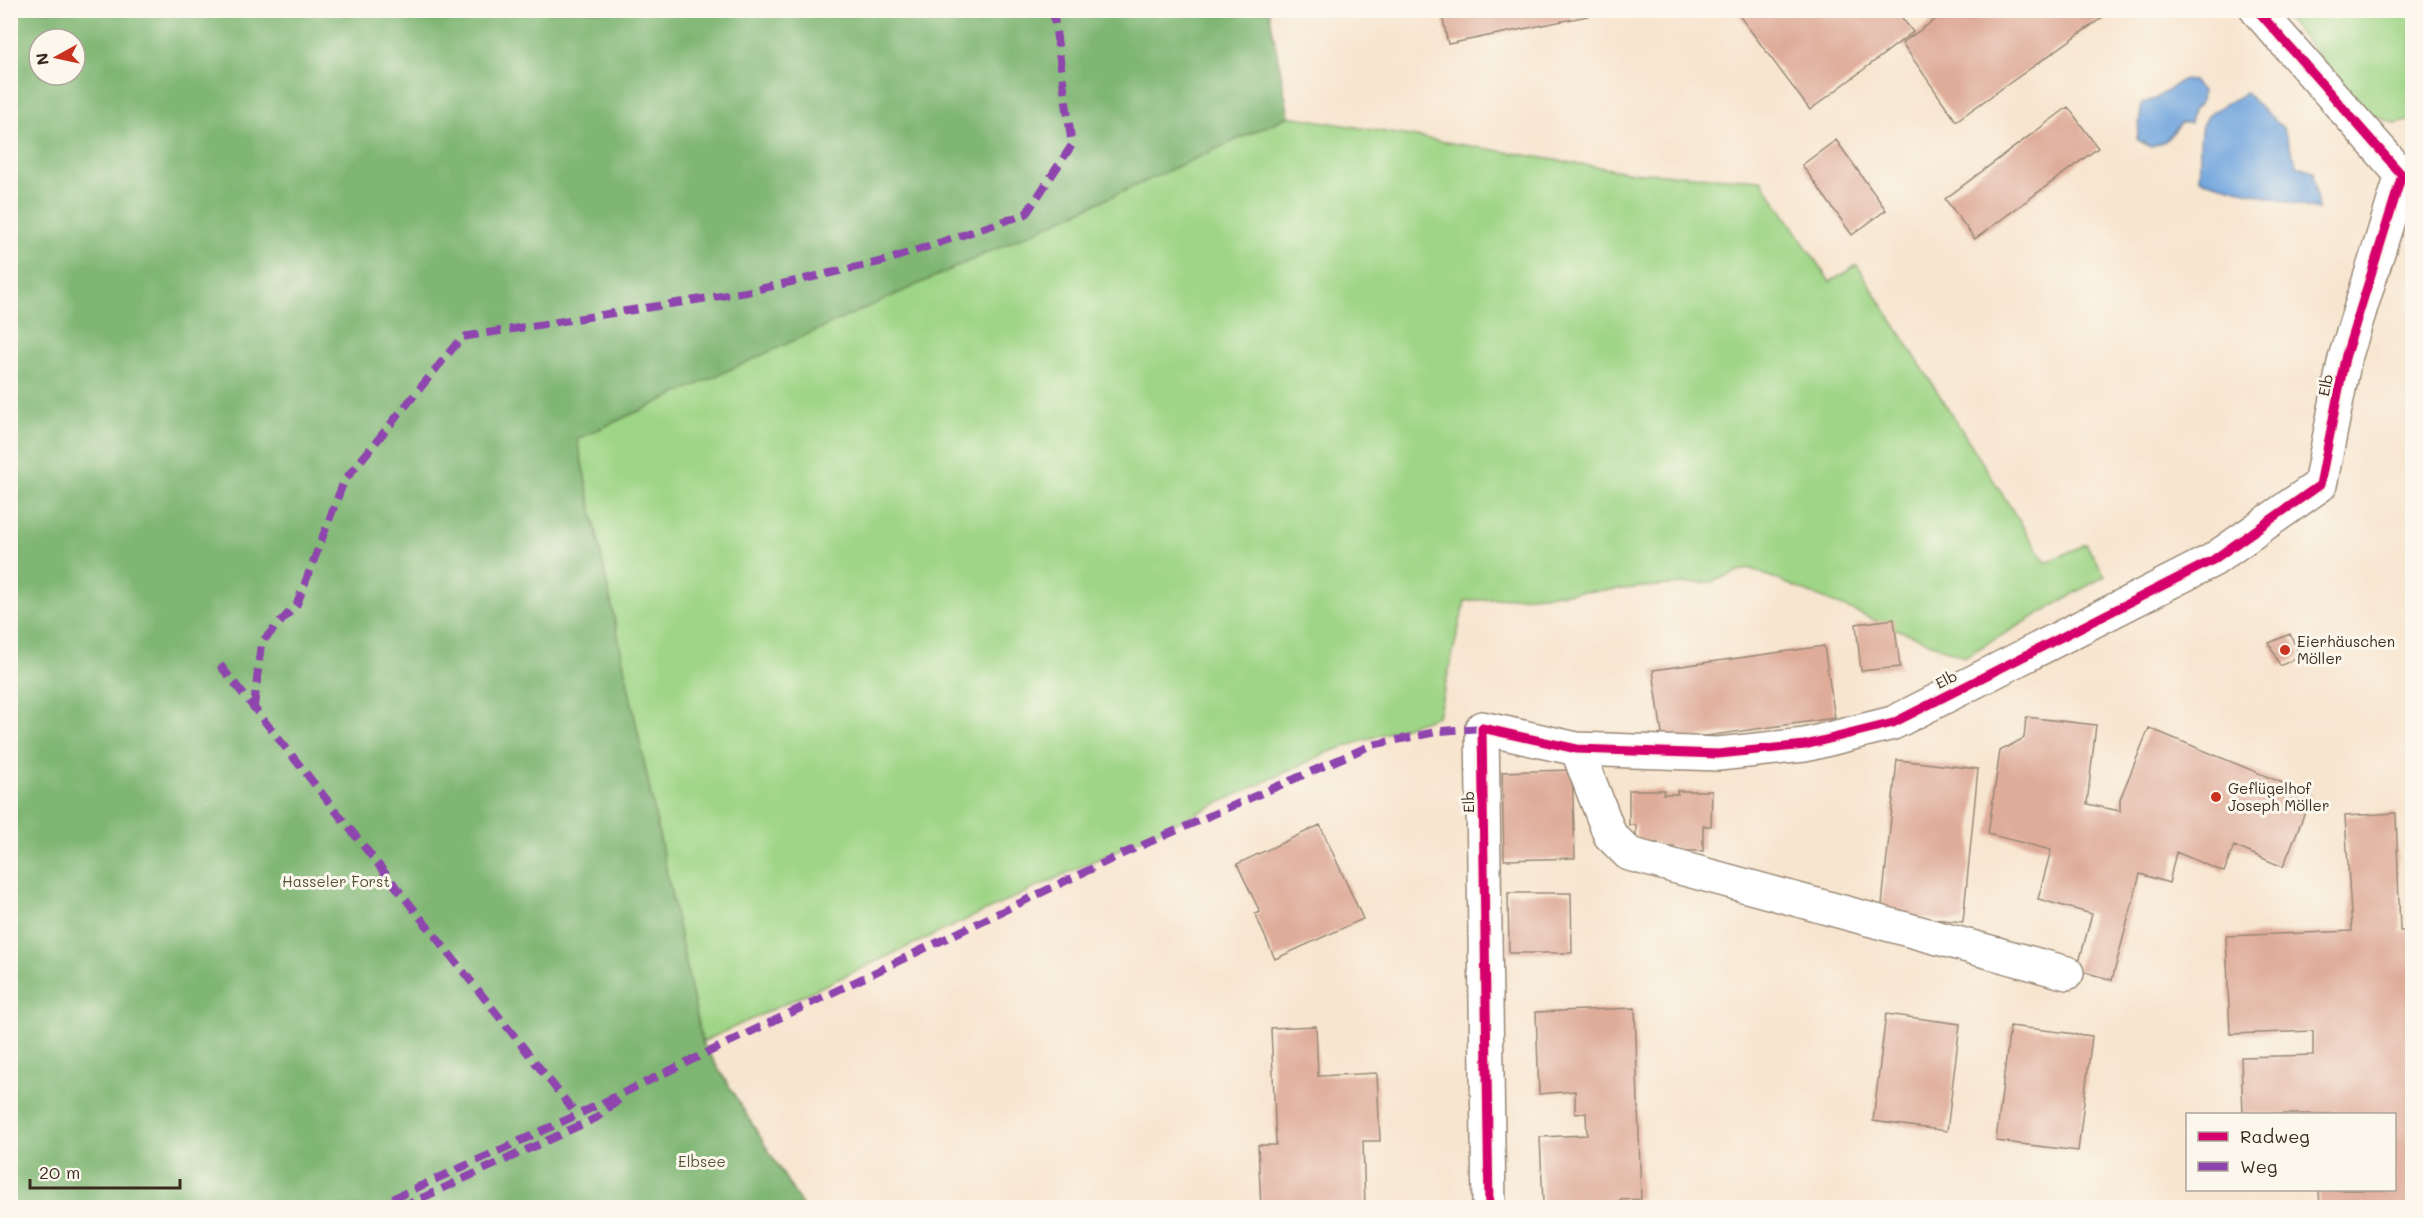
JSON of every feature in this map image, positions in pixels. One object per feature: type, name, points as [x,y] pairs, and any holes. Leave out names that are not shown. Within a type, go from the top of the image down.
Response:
[{"type":"street","name":"Elb","points":[[1489,1208],[1482,728],[1577,749],[1718,754],[1806,745],[1893,723],[2214,560],[2320,485],[2345,358],[2409,175],[2256,10]]},
{"type":"street","points":[[1577,749],[1610,835],[1629,854],[2067,973]]},
{"type":"green space","name":"Hasseler Forst","points":[[10,11],[1269,11],[1289,116],[577,439],[702,1042],[803,1207],[11,1207]]},
{"type":"green space","points":[[2280,11],[2412,11],[2412,120],[2396,124],[2367,113]]},
{"type":"green space","points":[[1289,116],[1628,172],[1761,180],[1830,282],[1857,265],[2046,563],[2086,544],[2105,576],[1964,657],[1749,568],[1711,582],[1465,601],[1438,716],[1329,752],[702,1042],[577,439]]},
{"type":"water","points":[[2182,80],[2193,81],[2202,91],[2201,103],[2193,110],[2190,123],[2181,123],[2165,141],[2150,147],[2137,139],[2142,103],[2155,99]]},
{"type":"water","points":[[2246,93],[2283,128],[2297,165],[2313,171],[2318,210],[2199,179],[2203,123],[2216,110]]},
{"type":"building","points":[[1441,10],[1587,10],[1588,16],[1448,44]]},
{"type":"building","points":[[1735,10],[1896,10],[1913,32],[1810,110]]},
{"type":"building","points":[[1949,10],[2113,10],[1956,121],[1902,43]]},
{"type":"building","points":[[2068,107],[2098,148],[1975,239],[1945,199]]},
{"type":"building","points":[[1836,140],[1886,210],[1852,235],[1802,165]]},
{"type":"building","points":[[1894,619],[1900,667],[1861,671],[1856,624]]},
{"type":"building","name":"Eierhäuschen Möller","points":[[2290,634],[2300,656],[2280,666],[2269,643]]},
{"type":"building","points":[[1824,646],[1835,718],[1663,742],[1653,670]]},
{"type":"building","points":[[2026,717],[2096,725],[2087,804],[2120,811],[2120,799],[2149,728],[2312,795],[2283,867],[2234,846],[2224,872],[2176,852],[2169,883],[2140,874],[2112,980],[2077,970],[2092,914],[2038,899],[2051,850],[1988,834],[2000,751],[2024,738]]},
{"type":"building","points":[[1897,760],[1978,769],[1963,922],[1881,914]]},
{"type":"building","points":[[1572,770],[1575,858],[1504,860],[1502,772]]},
{"type":"building","points":[[1629,790],[1664,790],[1663,794],[1678,794],[1677,791],[1712,791],[1711,826],[1703,826],[1703,851],[1674,851],[1674,847],[1658,847],[1658,843],[1636,843],[1636,825],[1629,825]]},
{"type":"building","points":[[2396,813],[2400,931],[2411,931],[2412,953],[2412,1208],[2320,1208],[2319,1191],[2396,1191],[2396,1113],[2243,1113],[2241,1057],[2313,1055],[2313,1031],[2230,1034],[2226,936],[2352,931],[2345,816]]},
{"type":"building","points":[[1320,825],[1363,919],[1275,959],[1255,914],[1260,912],[1237,864]]},
{"type":"building","points":[[1508,893],[1571,893],[1572,953],[1509,953]]},
{"type":"building","points":[[1635,1008],[1641,1199],[1620,1200],[1620,1208],[1532,1208],[1532,1203],[1543,1203],[1540,1137],[1587,1135],[1586,1113],[1575,1114],[1575,1091],[1539,1094],[1536,1012]]},
{"type":"building","points":[[1886,1014],[1960,1024],[1947,1131],[1873,1121]]},
{"type":"building","points":[[1316,1026],[1318,1076],[1377,1073],[1380,1141],[1363,1141],[1365,1208],[1261,1208],[1258,1145],[1276,1145],[1271,1028]]},
{"type":"building","points":[[2010,1026],[2092,1036],[2078,1151],[1996,1141]]},
{"type":"marked path","points":[[254,707],[261,643],[297,604],[344,481],[462,337],[746,292],[884,261],[1026,214],[1072,145],[1053,10]]},
{"type":"marked path","points":[[220,665],[577,1115]]},
{"type":"marked path","points":[[372,1208],[577,1115],[1120,855],[1372,745],[1441,731],[1482,728],[1482,731]]},
{"type":"marked path","points":[[400,1208],[596,1118],[620,1099]]},
{"type":"cycle path","points":[[1489,1208],[1482,728],[1577,749],[1718,754],[1805,745],[1893,723],[2213,560],[2320,485],[2345,358],[2402,175],[2257,10]]},
{"type":"place","name":"Eierhäuschen Möller","points":[[2285,650]]},
{"type":"place","name":"Geflügelhof Joseph Möller","points":[[2216,797]]},
{"type":"park label","name":"Elbsee","points":[[702,1161]]}]
